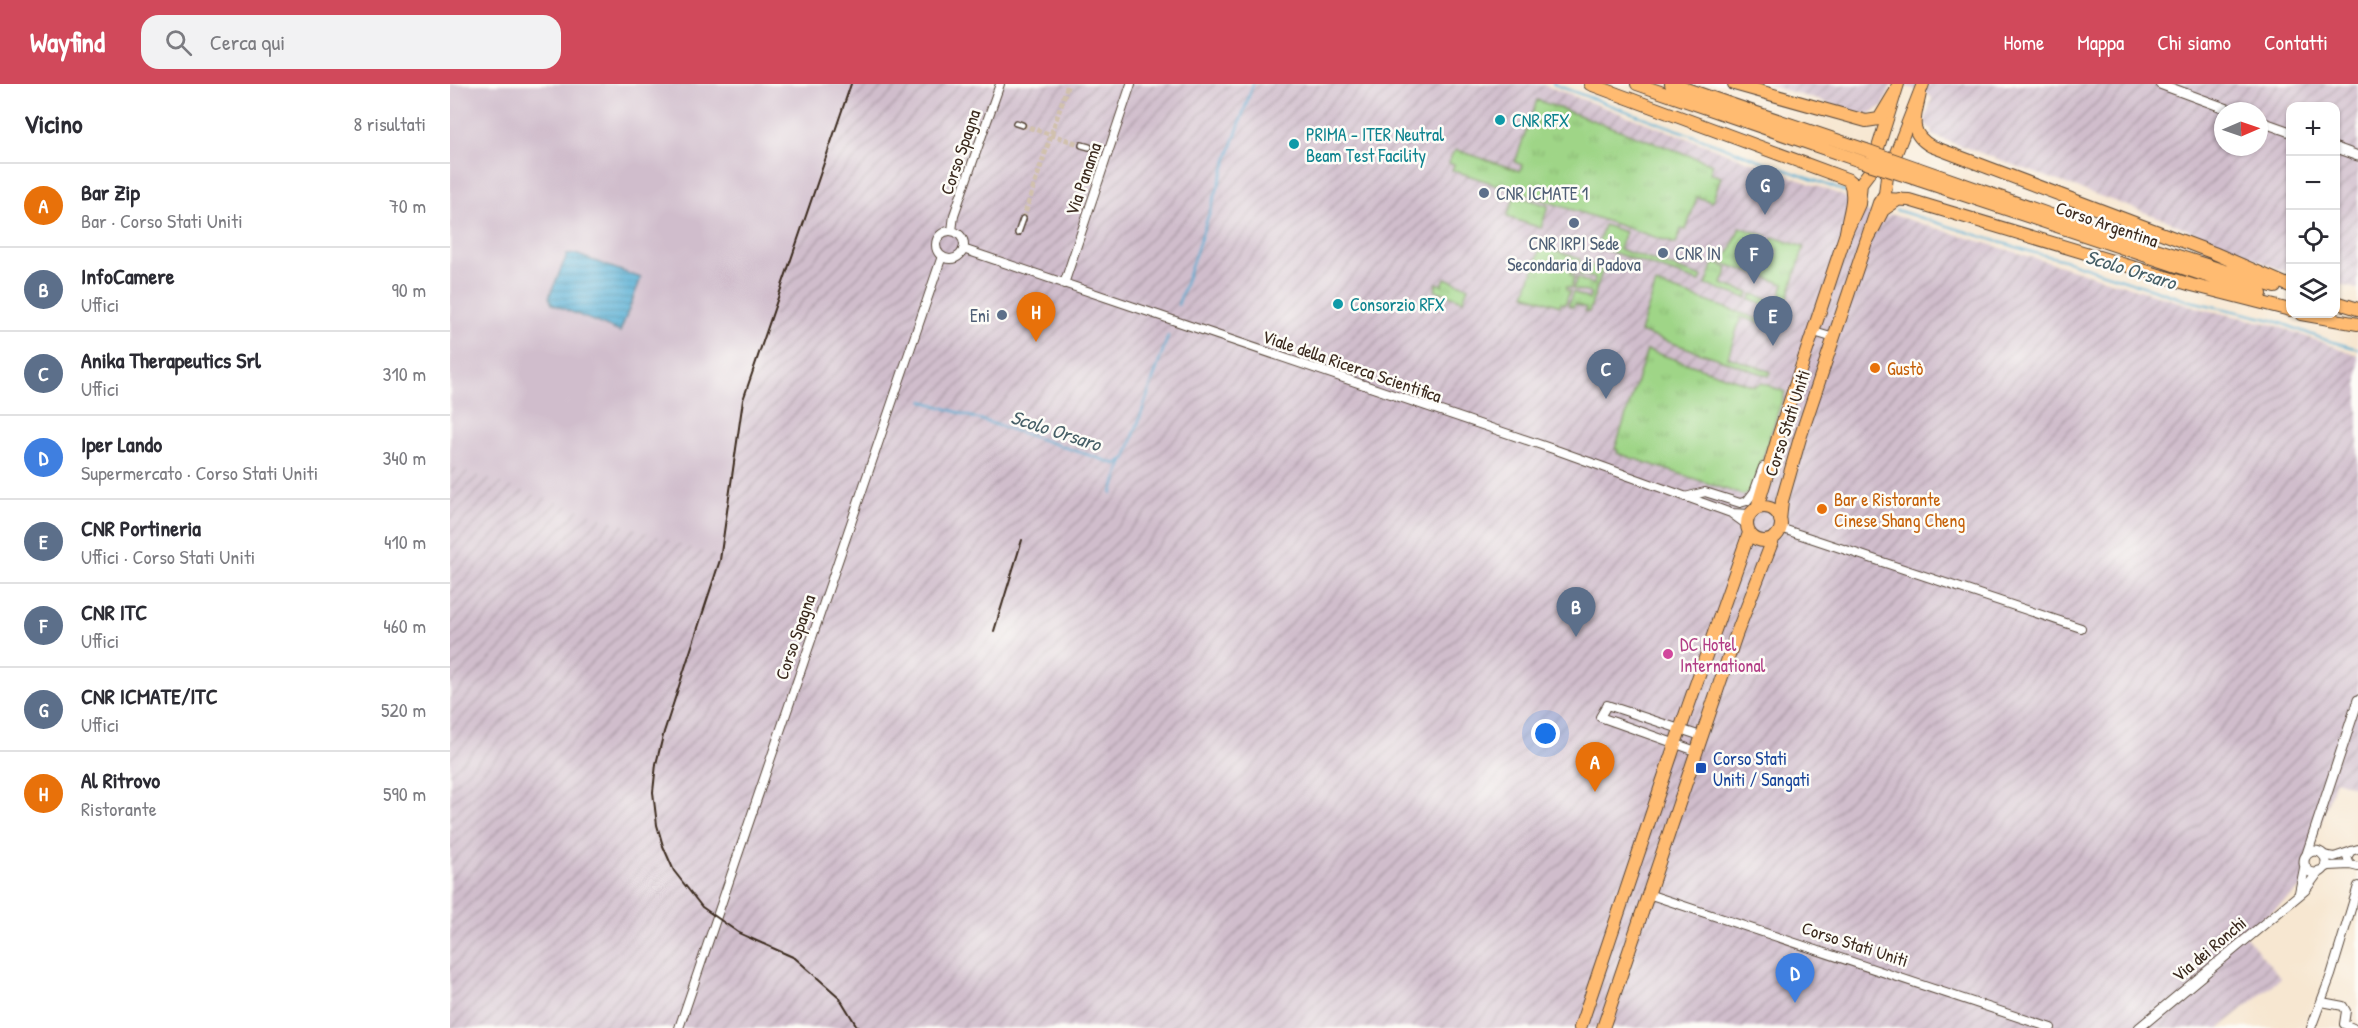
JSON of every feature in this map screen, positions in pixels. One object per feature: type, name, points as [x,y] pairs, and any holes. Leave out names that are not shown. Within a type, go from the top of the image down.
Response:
[{"type":"main road","points":[[1590,84],[1849,180],[1869,204],[1883,197],[1900,198],[2192,285],[2286,309]]},
{"type":"main road","points":[[1637,84],[1866,160],[1915,173]]},
{"type":"main road","points":[[1671,84],[1866,160]]},
{"type":"main road","points":[[1734,84],[1866,121],[1879,119],[1896,89]]},
{"type":"main road","points":[[1921,88],[1914,128],[1920,139],[1931,146],[2214,254],[2286,284]]},
{"type":"main road","name":"Corso Stati Uniti","points":[[1603,1028],[1736,635],[1778,528],[1782,501],[1797,448],[1883,197],[1887,176],[1921,88]]},
{"type":"main road","name":"Corso Stati Uniti","points":[[1580,1028],[1846,233],[1852,223],[1866,160],[1891,109],[1896,89]]},
{"type":"main road","name":"Corso Argentina","points":[[1915,173],[2286,291]]},
{"type":"main road","name":"Corso Argentina","points":[[1915,173],[2286,303]]},
{"type":"main road","points":[[1846,233],[1853,202],[1849,180]]},
{"type":"main road","points":[[1868,239],[1883,210],[1900,198]]},
{"type":"main road","points":[[2340,304],[2358,311]]},
{"type":"main road","points":[[2340,308],[2358,311]]},
{"type":"main road","points":[[2324,318],[2358,324]]},
{"type":"main road","points":[[2336,318],[2358,324]]},
{"type":"main road","points":[[1765,507],[1773,510],[1778,528],[1762,541],[1755,538],[1751,520],[1765,507]]},
{"type":"street","name":"Corso Spagna","points":[[679,1028],[942,256],[936,250],[936,241],[944,232],[952,231],[954,215],[1000,84]]},
{"type":"street","name":"Via Panama","points":[[1064,284],[1131,84]]},
{"type":"street","points":[[2160,84],[2214,104]]},
{"type":"street","points":[[2268,124],[2286,131]]},
{"type":"street","points":[[2340,149],[2358,156]]},
{"type":"street","points":[[1018,233],[1023,219]]},
{"type":"street","points":[[942,256],[955,258],[963,249],[963,239],[952,231]]},
{"type":"street","name":"Viale della Ricerca Scientifica","points":[[963,249],[1573,456],[1751,520]]},
{"type":"street","points":[[1814,332],[1834,338]]},
{"type":"street","points":[[1684,497],[1705,492],[1740,502],[1747,501],[1754,492],[1770,450],[1779,434]]},
{"type":"street","points":[[1778,528],[2081,628]]},
{"type":"street","points":[[2299,895],[2305,866],[2304,860],[2358,700]]},
{"type":"street","points":[[1696,751],[1600,717],[1607,705],[1701,736]]},
{"type":"street","points":[[2318,819],[2325,863],[2321,870]]},
{"type":"street","points":[[2307,854],[2315,851],[2334,857],[2354,849]]},
{"type":"street","points":[[2354,849],[2347,857],[2355,868]]},
{"type":"street","points":[[2305,866],[2311,872],[2329,866],[2355,868]]},
{"type":"street","name":"Via dei Ronchi","points":[[2139,1028],[2312,884],[2321,870]]},
{"type":"street","points":[[2311,1028],[2322,1002],[2358,886]]},
{"type":"street","name":"Corso Stati Uniti","points":[[1648,894],[2050,1028]]},
{"type":"street","points":[[2322,1002],[2343,1006],[2346,1011],[2344,1024],[2353,1028]]},
{"type":"shaded area","points":[[450,84],[1541,84],[1841,195],[1866,212],[1887,217],[1890,214],[2206,310],[2271,324],[2358,355],[2358,788],[2335,780],[2316,838],[2306,884],[2244,934],[2281,978],[2219,1028],[450,1028]]},
{"type":"shaded area","points":[[450,84],[854,84],[744,400],[722,558],[450,466]]},
{"type":"shaded area","points":[[1764,84],[1892,84],[1883,106],[1867,115]]},
{"type":"shaded area","points":[[1898,84],[2358,84],[2358,289],[2340,285],[2340,102],[2286,102],[2286,271],[2166,220],[1931,135],[1932,130],[1924,123],[1932,98],[1926,93]]},
{"type":"green space","points":[[1537,100],[1713,164],[1710,173],[1721,177],[1712,202],[1697,197],[1686,230],[1681,229],[1676,244],[1452,170],[1454,165],[1449,163],[1452,154],[1457,150],[1520,171],[1522,165],[1515,162]]},
{"type":"green space","points":[[1515,195],[1548,206],[1541,228],[1507,217]]},
{"type":"green space","points":[[1604,225],[1625,232],[1619,249],[1702,277],[1700,282],[1597,247]]},
{"type":"green space","points":[[1740,227],[1767,236],[1755,274],[1716,261],[1730,252]]},
{"type":"green space","points":[[1773,237],[1804,247],[1782,316],[1779,315],[1780,310],[1750,300],[1752,294],[1778,302],[1784,284],[1762,276],[1765,268],[1761,267],[1763,262],[1774,265],[1778,250],[1767,247]]},
{"type":"green space","points":[[1541,246],[1580,259],[1575,274],[1571,272],[1570,275],[1574,277],[1571,288],[1566,287],[1566,290],[1570,291],[1565,304],[1561,303],[1560,306],[1525,294]]},
{"type":"green space","points":[[1583,263],[1603,269],[1589,312],[1585,311],[1586,308],[1575,304],[1573,307],[1568,305],[1573,292],[1589,300],[1591,293],[1573,289],[1577,278],[1594,285],[1595,278],[1579,275]]},
{"type":"green space","points":[[1714,263],[1728,268],[1722,284],[1749,293],[1747,298],[1706,285]]},
{"type":"green space","points":[[1445,278],[1468,287],[1463,300],[1435,290],[1437,283],[1442,285]]},
{"type":"green space","points":[[1656,284],[1770,323],[1769,326],[1741,317],[1728,357],[1771,372],[1769,376],[1640,332]]},
{"type":"green space","points":[[1647,350],[1754,386],[1762,383],[1785,392],[1751,492],[1743,495],[1617,453],[1618,450],[1615,449]]},
{"type":"water","points":[[575,254],[641,278],[620,332],[552,304],[549,297],[567,255]]},
{"type":"waterway","name":"Scolo Orsaro","points":[[1178,305],[1253,84]]},
{"type":"waterway","name":"Scolo Orsaro","points":[[1553,84],[1846,192]]},
{"type":"waterway","name":"Scolo Orsaro","points":[[1896,210],[2061,259],[2186,300],[2273,320],[2326,340],[2358,349]]},
{"type":"waterway","name":"Scolo Orsaro","points":[[923,401],[1116,464],[1126,458],[1168,336]]},
{"type":"waterway","points":[[1112,493],[1123,460]]},
{"type":"tunnel","points":[[1023,219],[1068,84]]},
{"type":"tunnel","points":[[1022,125],[1082,145]]},
{"type":"railway","points":[[851,84],[743,400],[720,560],[664,732],[656,764],[653,792],[657,825],[663,846],[674,871],[702,907],[739,933],[795,958],[839,997],[858,1028]]},
{"type":"railway","points":[[994,631],[1022,540]]},
{"type":"place","name":"CNR RFX","points":[[1500,120]]},
{"type":"place","name":"PRIMA - ITER Neutral Beam Test Facility","points":[[1294,144]]},
{"type":"place","name":"CNR ICMATE 1","points":[[1484,193]]},
{"type":"place","name":"CNR ICMATE/ITC","points":[[1765,215]]},
{"type":"place","name":"CNR IRPI Sede Secondaria di Padova","points":[[1574,223]]},
{"type":"place","name":"CNR IN","points":[[1663,253]]},
{"type":"place","name":"CNR ITC","points":[[1754,284]]},
{"type":"place","name":"Consorzio RFX","points":[[1338,304]]},
{"type":"place","name":"Eni","points":[[1002,315]]},
{"type":"place","name":"Al Ritrovo","points":[[1036,342]]},
{"type":"place","name":"CNR Portineria","points":[[1773,346]]},
{"type":"place","name":"Gustò","points":[[1875,368]]},
{"type":"place","name":"Anika Therapeutics Srl","points":[[1606,399]]},
{"type":"place","name":"Bar e Ristorante Cinese Shang Cheng","points":[[1822,509]]},
{"type":"place","name":"InfoCamere","points":[[1576,637]]},
{"type":"place","name":"DC Hotel International","points":[[1668,654]]},
{"type":"place","name":"Corso Stati Uniti / Sangati","points":[[1701,768]]},
{"type":"place","name":"Bar Zip","points":[[1595,792]]},
{"type":"place","name":"Iper Lando","points":[[1795,1003]]}]
